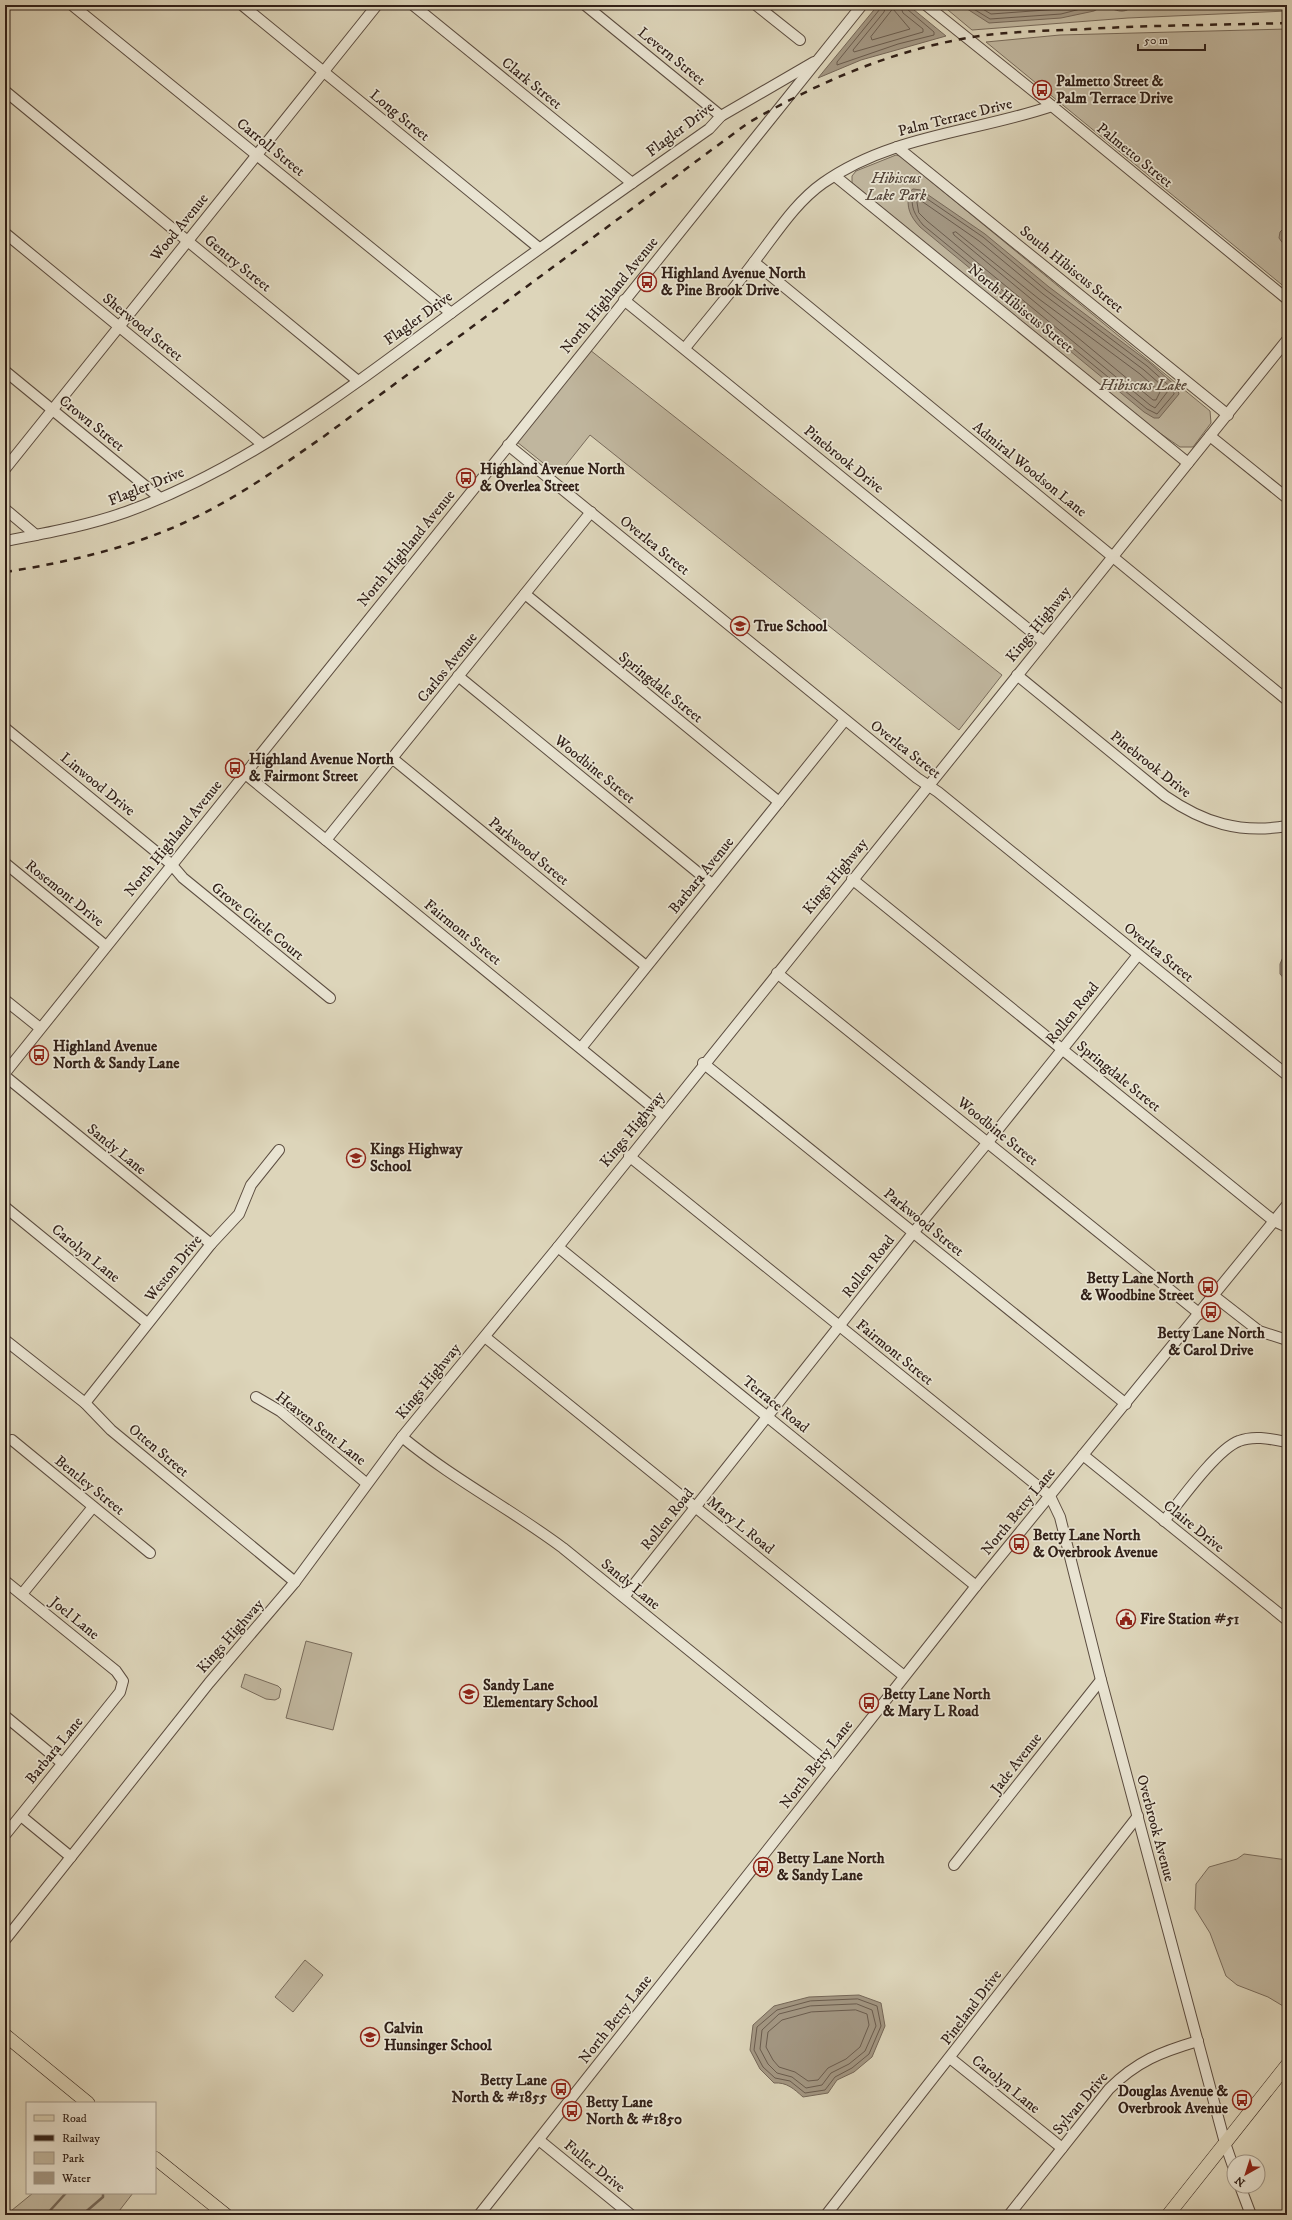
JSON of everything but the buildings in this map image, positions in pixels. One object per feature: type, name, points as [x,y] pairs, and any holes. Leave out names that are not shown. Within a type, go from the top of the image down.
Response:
[{"type":"main road","points":[[5,2035],[87,2102]]},
{"type":"main road","points":[[1168,2215],[1287,2066]]},
{"type":"main road","points":[[156,2159],[226,2215]]},
{"type":"street","name":"Carroll Street","points":[[72,5],[450,313]]},
{"type":"street","name":"Long Street","points":[[242,5],[539,248]]},
{"type":"street","name":"Wood Avenue","points":[[5,469],[378,5]]},
{"type":"street","name":"Clark Street","points":[[413,5],[632,183]]},
{"type":"street","name":"Levern Street","points":[[585,5],[721,116]]},
{"type":"street","points":[[756,5],[800,40]]},
{"type":"street","name":"North Highland Avenue","points":[[5,1073],[244,773],[862,5]]},
{"type":"street","name":"Palmetto Street","points":[[926,5],[1052,106],[1287,299]]},
{"type":"street","name":"Flagler Drive","points":[[5,541],[85,525],[160,498],[226,466],[358,381],[539,248],[709,129],[721,116],[819,59]]},
{"type":"street","name":"Gentry Street","points":[[5,91],[358,381]]},
{"type":"street","name":"Palm Terrace Drive","points":[[685,348],[802,202],[814,190],[869,158],[897,147],[929,136],[1024,115],[1052,106]]},
{"type":"street","name":"South Hibiscus Street","points":[[897,147],[1228,415]]},
{"type":"street","name":"North Hibiscus Street","points":[[836,176],[1188,463]]},
{"type":"street","name":"Sherwood Street","points":[[5,233],[262,444]]},
{"type":"street","name":"Admiral Woodson Lane","points":[[754,262],[1287,700]]},
{"type":"street","name":"Pinebrook Drive","points":[[624,300],[685,348],[1044,642]]},
{"type":"street","name":"Kings Highway","points":[[5,1940],[209,1683],[295,1582],[366,1483],[402,1437],[558,1247],[629,1156],[778,973],[927,785],[1228,415],[1287,340]]},
{"type":"street","name":"Crown Street","points":[[5,370],[160,498]]},
{"type":"street","points":[[1210,436],[1287,498]]},
{"type":"street","name":"Overlea Street","points":[[508,445],[845,720],[1287,1075]]},
{"type":"street","points":[[5,509],[36,535]]},
{"type":"street","name":"Carlos Avenue","points":[[326,840],[591,512]]},
{"type":"street","name":"Springdale Street","points":[[525,594],[779,802]]},
{"type":"street","name":"Pinebrook Drive","points":[[1017,675],[1165,796],[1185,810],[1203,819],[1247,829],[1273,829],[1287,826]]},
{"type":"street","name":"Woodbine Street","points":[[458,676],[712,884]]},
{"type":"street","name":"Barbara Avenue","points":[[581,1048],[845,720]]},
{"type":"street","name":"Linwood Drive","points":[[5,728],[171,864]]},
{"type":"street","name":"Parkwood Street","points":[[392,758],[646,966]]},
{"type":"street","name":"Fairmont Street","points":[[244,773],[662,1115]]},
{"type":"street","name":"Rosemont Drive","points":[[5,863],[106,946]]},
{"type":"street","name":"Grove Circle Court","points":[[171,864],[183,878],[330,998]]},
{"type":"street","name":"Springdale Street","points":[[852,879],[1274,1221],[1287,1227]]},
{"type":"street","name":"Rollen Road","points":[[624,1597],[913,1233],[1138,955]]},
{"type":"street","name":"Woodbine Street","points":[[778,973],[1200,1314]]},
{"type":"street","points":[[5,1000],[40,1028]]},
{"type":"street","name":"Parkwood Street","points":[[704,1063],[1126,1404]]},
{"type":"street","name":"Sandy Lane","points":[[5,1076],[211,1244]]},
{"type":"street","name":"Weston Drive","points":[[85,1403],[211,1244],[239,1214],[251,1185],[279,1150]]},
{"type":"street","name":"Fairmont Street","points":[[629,1156],[1050,1496]]},
{"type":"street","name":"North Betty Lane","points":[[479,2215],[976,1586],[1200,1314],[1287,1205]]},
{"type":"street","name":"Carolyn Lane","points":[[5,1207],[147,1323]]},
{"type":"street","name":"Terrace Road","points":[[558,1247],[976,1586]]},
{"type":"street","points":[[1214,1296],[1259,1331],[1287,1340]]},
{"type":"street","name":"Mary L Road","points":[[484,1336],[904,1676]]},
{"type":"street","name":"Otten Street","points":[[5,1340],[85,1403],[111,1430],[295,1582]]},
{"type":"street","name":"Heaven Sent Lane","points":[[256,1397],[280,1411],[366,1483]]},
{"type":"street","name":"Sandy Lane","points":[[402,1437],[451,1474],[535,1527],[624,1597],[833,1767]]},
{"type":"street","points":[[1164,1521],[1216,1459],[1238,1441],[1264,1438],[1287,1442]]},
{"type":"street","name":"Bentley Street","points":[[12,1440],[150,1553]]},
{"type":"street","name":"Claire Drive","points":[[1083,1455],[1287,1620]]},
{"type":"street","name":"Overbrook Avenue","points":[[1050,1496],[1060,1517],[1101,1680],[1229,2154]]},
{"type":"street","points":[[22,1594],[93,1507]]},
{"type":"street","name":"Joel Lane","points":[[5,1580],[116,1671],[123,1682]]},
{"type":"street","name":"Jade Avenue","points":[[954,1865],[1101,1680]]},
{"type":"street","name":"Barbara Lane","points":[[5,1835],[120,1692],[123,1682]]},
{"type":"street","points":[[5,1716],[62,1763]]},
{"type":"street","points":[[21,1816],[71,1858]]},
{"type":"street","name":"Pineland Drive","points":[[826,2215],[950,2058],[1057,1917],[1138,1816]]},
{"type":"street","name":"Sylvan Drive","points":[[1009,2215],[1109,2089],[1126,2072],[1142,2061],[1165,2051],[1198,2040]]},
{"type":"street","name":"Carolyn Lane","points":[[950,2058],[1062,2148]]},
{"type":"street","name":"Fuller Drive","points":[[539,2140],[631,2215]]},
{"type":"street","points":[[1243,2194],[1251,2215]]},
{"type":"green space","points":[[942,5],[1287,5],[1287,11],[1128,18],[972,30]]},
{"type":"green space","points":[[1287,29],[1287,289],[986,42],[1060,35]]},
{"type":"green space","name":"Hibiscus Lake Park","points":[[896,155],[900,156],[1210,411],[1211,423],[1193,447],[1180,447],[1154,429],[852,183],[852,176],[856,171]]},
{"type":"green space","points":[[590,350],[1002,675],[959,730],[590,435],[558,475],[517,442]]},
{"type":"green space","points":[[306,1641],[352,1653],[333,1730],[286,1718]]},
{"type":"green space","points":[[245,1674],[278,1686],[281,1689],[279,1698],[275,1700],[266,1699],[241,1687]]},
{"type":"green space","points":[[1244,1854],[1287,1860],[1287,2004],[1283,2006],[1268,1997],[1237,1985],[1226,1976],[1210,1933],[1195,1909],[1196,1884],[1209,1867],[1237,1859]]},
{"type":"green space","points":[[305,1960],[323,1975],[293,2012],[275,1997]]},
{"type":"green space","points":[[32,2194],[132,2194],[116,2215],[6,2215]]},
{"type":"water","points":[[878,5],[908,5],[946,36],[861,60],[818,78]]},
{"type":"water","points":[[961,5],[1133,5],[1129,9],[1122,11],[1103,6],[1094,11],[1061,18],[989,23]]},
{"type":"water","name":"Hibiscus Lake","points":[[913,189],[921,190],[985,234],[1049,287],[1150,363],[1177,387],[1179,394],[1159,418],[1154,418],[1144,412],[920,227],[911,215],[908,203],[909,192]]},
{"type":"water","points":[[1287,225],[1287,249],[1279,238],[1280,232]]},
{"type":"water","points":[[1287,948],[1287,982],[1280,974],[1280,964]]},
{"type":"water","points":[[859,1995],[881,2003],[885,2026],[872,2057],[854,2072],[837,2080],[828,2093],[803,2097],[787,2085],[774,2083],[760,2069],[750,2050],[753,2025],[774,2006],[809,1997]]},
{"type":"waterway","points":[[46,2215],[65,2194]]},
{"type":"waterway","points":[[82,2215],[103,2197],[103,2194]]},
{"type":"railway","points":[[5,572],[91,555],[147,538],[200,515],[239,494],[323,437],[748,123],[774,108],[827,82],[881,60],[909,52],[967,38],[997,34],[1162,26],[1287,23]]},
{"type":"place","name":"Palmetto Street & Palm Terrace Drive","points":[[1042,90]]},
{"type":"place","name":"Highland Avenue North & Pine Brook Drive","points":[[647,282]]},
{"type":"place","name":"Highland Avenue North & Overlea Street","points":[[466,478]]},
{"type":"place","name":"True School","points":[[740,626]]},
{"type":"place","name":"Highland Avenue North & Fairmont Street","points":[[235,768]]},
{"type":"place","name":"Highland Avenue North & Sandy Lane","points":[[39,1055]]},
{"type":"place","name":"Kings Highway School","points":[[356,1158]]},
{"type":"place","name":"Betty Lane North & Woodbine Street","points":[[1208,1287]]},
{"type":"place","name":"Betty Lane North & Carol Drive","points":[[1211,1312]]},
{"type":"place","name":"Betty Lane North & Overbrook Avenue","points":[[1019,1544]]},
{"type":"place","name":"Fire Station #51","points":[[1126,1619]]},
{"type":"place","name":"Sandy Lane Elementary School","points":[[469,1694]]},
{"type":"place","name":"Betty Lane North & Mary L Road","points":[[869,1703]]},
{"type":"place","name":"Betty Lane North & Sandy Lane","points":[[763,1867]]},
{"type":"place","name":"Calvin Hunsinger School","points":[[370,2037]]},
{"type":"place","name":"Betty Lane North & #1855","points":[[561,2089]]},
{"type":"place","name":"Douglas Avenue & Overbrook Avenue","points":[[1242,2100]]},
{"type":"place","name":"Betty Lane North & #1850","points":[[572,2111]]}]
